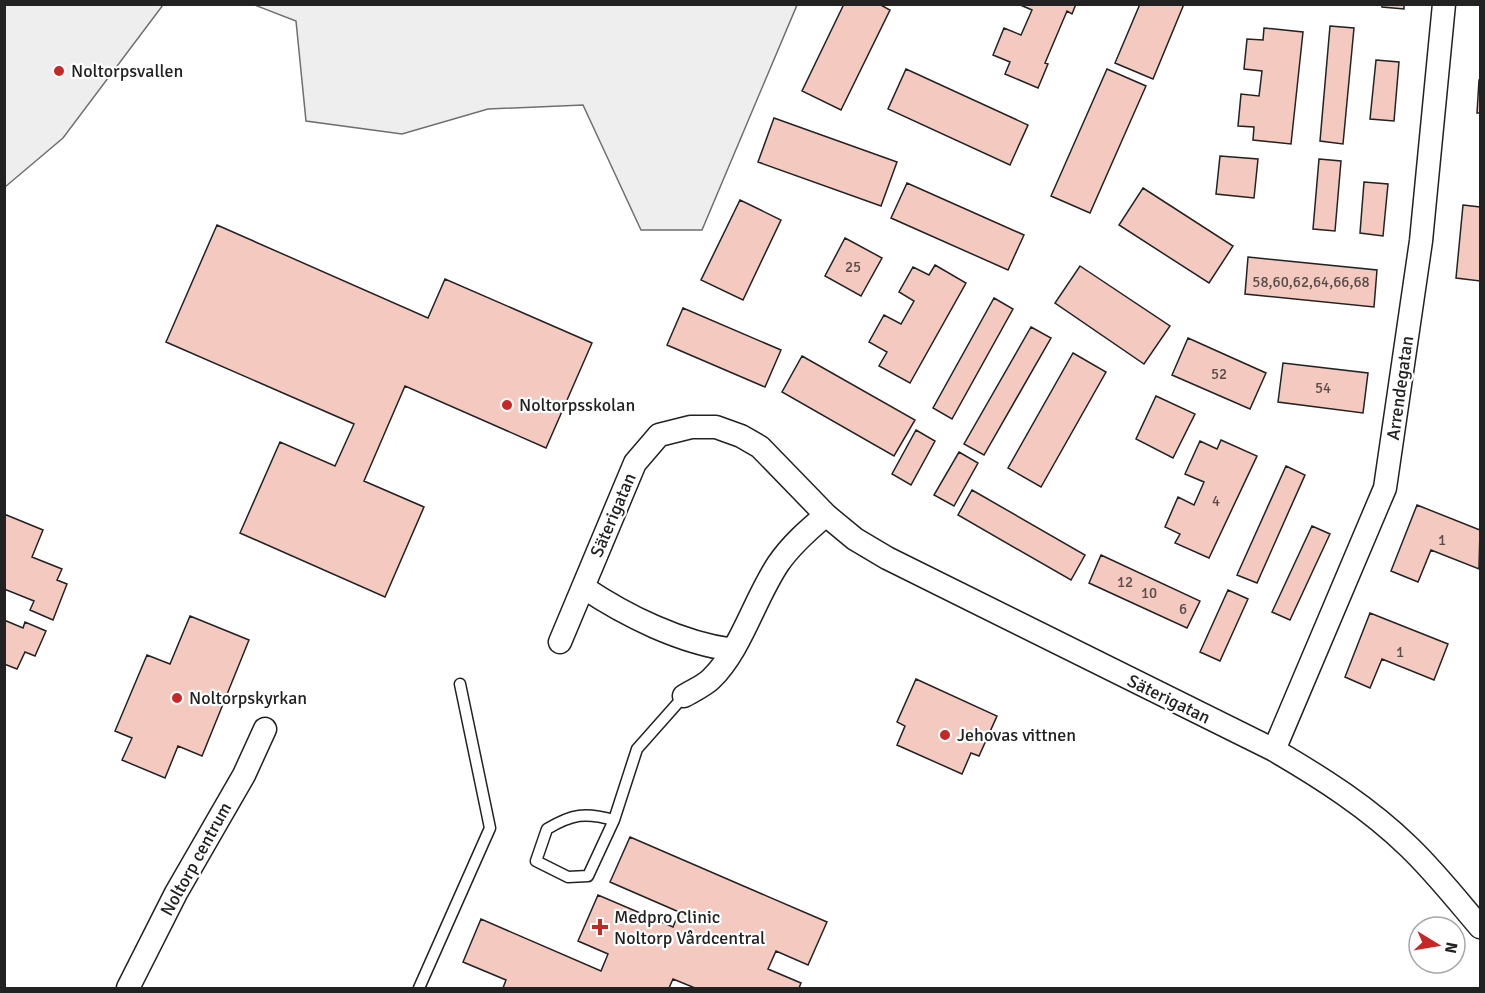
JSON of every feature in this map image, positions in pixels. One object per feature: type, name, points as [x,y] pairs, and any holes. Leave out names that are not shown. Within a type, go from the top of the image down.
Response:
[{"type":"street","name":"Arrendegatan","points":[[1274,750],[1385,488],[1421,241],[1444,4]]},
{"type":"street","name":"Säterigatan","points":[[560,642],[635,463],[659,435],[691,427],[716,427],[741,436],[760,447],[826,515],[855,539],[888,558],[1274,750],[1313,773],[1374,816],[1425,863],[1480,927]]},
{"type":"street","points":[[684,696],[710,680],[733,650],[753,605],[778,563],[798,538],[826,515]]},
{"type":"street","points":[[583,587],[610,606],[705,646],[733,650]]},
{"type":"street","name":"Noltorp centrum","points":[[128,988],[176,893],[244,775],[265,729]]},
{"type":"lane","points":[[419,988],[490,828],[460,684]]},
{"type":"lane","points":[[614,820],[590,813],[564,819],[546,829],[536,861],[568,877],[588,876],[614,820],[637,749],[684,696]]},
{"type":"shaded area","name":"Noltorpsvallen","points":[[5,4],[163,5],[63,138],[5,187]]},
{"type":"shaded area","points":[[252,4],[797,5],[702,230],[641,230],[583,105],[488,109],[402,134],[306,121],[296,21]]},
{"type":"building","points":[[844,4],[879,4],[890,10],[841,110],[802,91]]},
{"type":"building","points":[[1018,4],[1076,4],[1072,14],[1067,11],[1045,63],[1048,64],[1038,88],[1005,74],[1010,62],[993,55],[1004,28],[1021,35],[1032,10]]},
{"type":"building","points":[[1140,4],[1184,4],[1153,79],[1115,63]]},
{"type":"building","points":[[1382,4],[1404,4],[1404,9],[1382,7]]},
{"type":"building","points":[[1330,26],[1354,28],[1343,144],[1320,141]]},
{"type":"building","points":[[1264,28],[1303,32],[1291,144],[1253,140],[1254,127],[1238,126],[1241,94],[1259,96],[1262,71],[1244,69],[1247,39],[1263,40]]},
{"type":"building","points":[[1376,60],[1399,62],[1394,121],[1370,119]]},
{"type":"building","points":[[906,69],[1028,125],[1010,165],[888,109]]},
{"type":"building","points":[[1107,69],[1146,86],[1090,213],[1051,196]]},
{"type":"building","points":[[1479,80],[1480,113],[1477,113]]},
{"type":"building","points":[[774,118],[897,162],[881,206],[758,162]]},
{"type":"building","points":[[1220,156],[1258,159],[1254,198],[1216,194]]},
{"type":"building","points":[[1319,159],[1341,161],[1335,231],[1313,229]]},
{"type":"building","points":[[1364,182],[1388,184],[1383,236],[1360,233]]},
{"type":"building","points":[[907,183],[1024,235],[1008,270],[891,218]]},
{"type":"building","points":[[1143,188],[1233,246],[1209,283],[1119,225]]},
{"type":"building","points":[[740,200],[781,220],[743,300],[701,280]]},
{"type":"building","points":[[1463,205],[1480,207],[1480,281],[1456,278]]},
{"type":"building","name":"Noltorpsskolan","points":[[217,225],[428,318],[445,279],[592,343],[546,448],[405,386],[364,481],[424,507],[385,597],[240,533],[280,442],[335,466],[354,424],[166,342]]},
{"type":"building","points":[[845,238],[882,258],[861,296],[825,276]]},
{"type":"building","points":[[1248,257],[1377,270],[1374,307],[1245,294]]},
{"type":"building","points":[[935,265],[966,283],[910,383],[879,366],[887,352],[869,342],[884,315],[901,324],[914,301],[899,292],[913,267],[929,275]]},
{"type":"building","points":[[1080,266],[1170,326],[1144,364],[1055,303]]},
{"type":"building","points":[[994,298],[1013,309],[952,419],[933,408]]},
{"type":"building","points":[[683,308],[781,350],[765,387],[667,345]]},
{"type":"building","points":[[1031,327],[1051,338],[984,455],[964,444]]},
{"type":"building","points":[[1188,338],[1266,373],[1250,409],[1172,375]]},
{"type":"building","points":[[1073,353],[1106,372],[1041,487],[1008,468]]},
{"type":"building","points":[[802,356],[915,420],[894,456],[782,392]]},
{"type":"building","points":[[1283,363],[1368,373],[1363,413],[1278,402]]},
{"type":"building","points":[[1156,396],[1195,414],[1173,458],[1136,439]]},
{"type":"building","points":[[916,430],[935,441],[911,485],[892,474]]},
{"type":"building","points":[[1221,440],[1257,456],[1209,558],[1175,543],[1180,534],[1165,527],[1178,497],[1194,505],[1204,482],[1185,474],[1200,441],[1217,449]]},
{"type":"building","points":[[959,452],[978,463],[954,506],[934,495]]},
{"type":"building","points":[[1286,466],[1305,475],[1257,583],[1237,575]]},
{"type":"building","points":[[972,490],[1085,555],[1071,580],[958,515]]},
{"type":"building","points":[[1417,505],[1480,530],[1479,569],[1431,550],[1418,582],[1391,571]]},
{"type":"building","points":[[4,514],[43,530],[32,557],[62,569],[57,580],[67,584],[53,620],[30,610],[34,601],[4,589]]},
{"type":"building","points":[[1312,526],[1330,534],[1290,620],[1272,612]]},
{"type":"building","points":[[1101,555],[1200,601],[1187,628],[1089,583]]},
{"type":"building","points":[[1228,590],[1248,599],[1220,661],[1200,652]]},
{"type":"building","points":[[1370,613],[1448,644],[1434,680],[1382,659],[1370,688],[1345,677]]},
{"type":"building","name":"Noltorpskyrkan","points":[[190,616],[249,640],[202,756],[178,746],[165,778],[122,760],[132,738],[115,731],[147,655],[170,664]]},
{"type":"building","points":[[4,620],[23,628],[25,622],[46,631],[35,656],[25,652],[17,669],[4,664]]},
{"type":"building","name":"Jehovas vittnen","points":[[916,679],[997,716],[979,756],[971,753],[962,774],[897,745],[905,726],[897,722]]},
{"type":"building","points":[[630,837],[827,922],[808,965],[776,951],[768,969],[801,983],[799,988],[695,988],[673,979],[669,988],[503,988],[506,980],[463,962],[481,919],[601,971],[608,954],[578,941],[598,895],[673,927],[679,912],[610,882]]},
{"type":"place","name":"Noltorpsvallen","points":[[59,71]]},
{"type":"place","name":"Noltorpsskolan","points":[[507,405]]},
{"type":"place","name":"Noltorpskyrkan","points":[[177,698]]},
{"type":"place","name":"Jehovas vittnen","points":[[945,735]]},
{"type":"place","name":"Medpro Clinic Noltorp Vårdcentral","points":[[600,927]]}]
